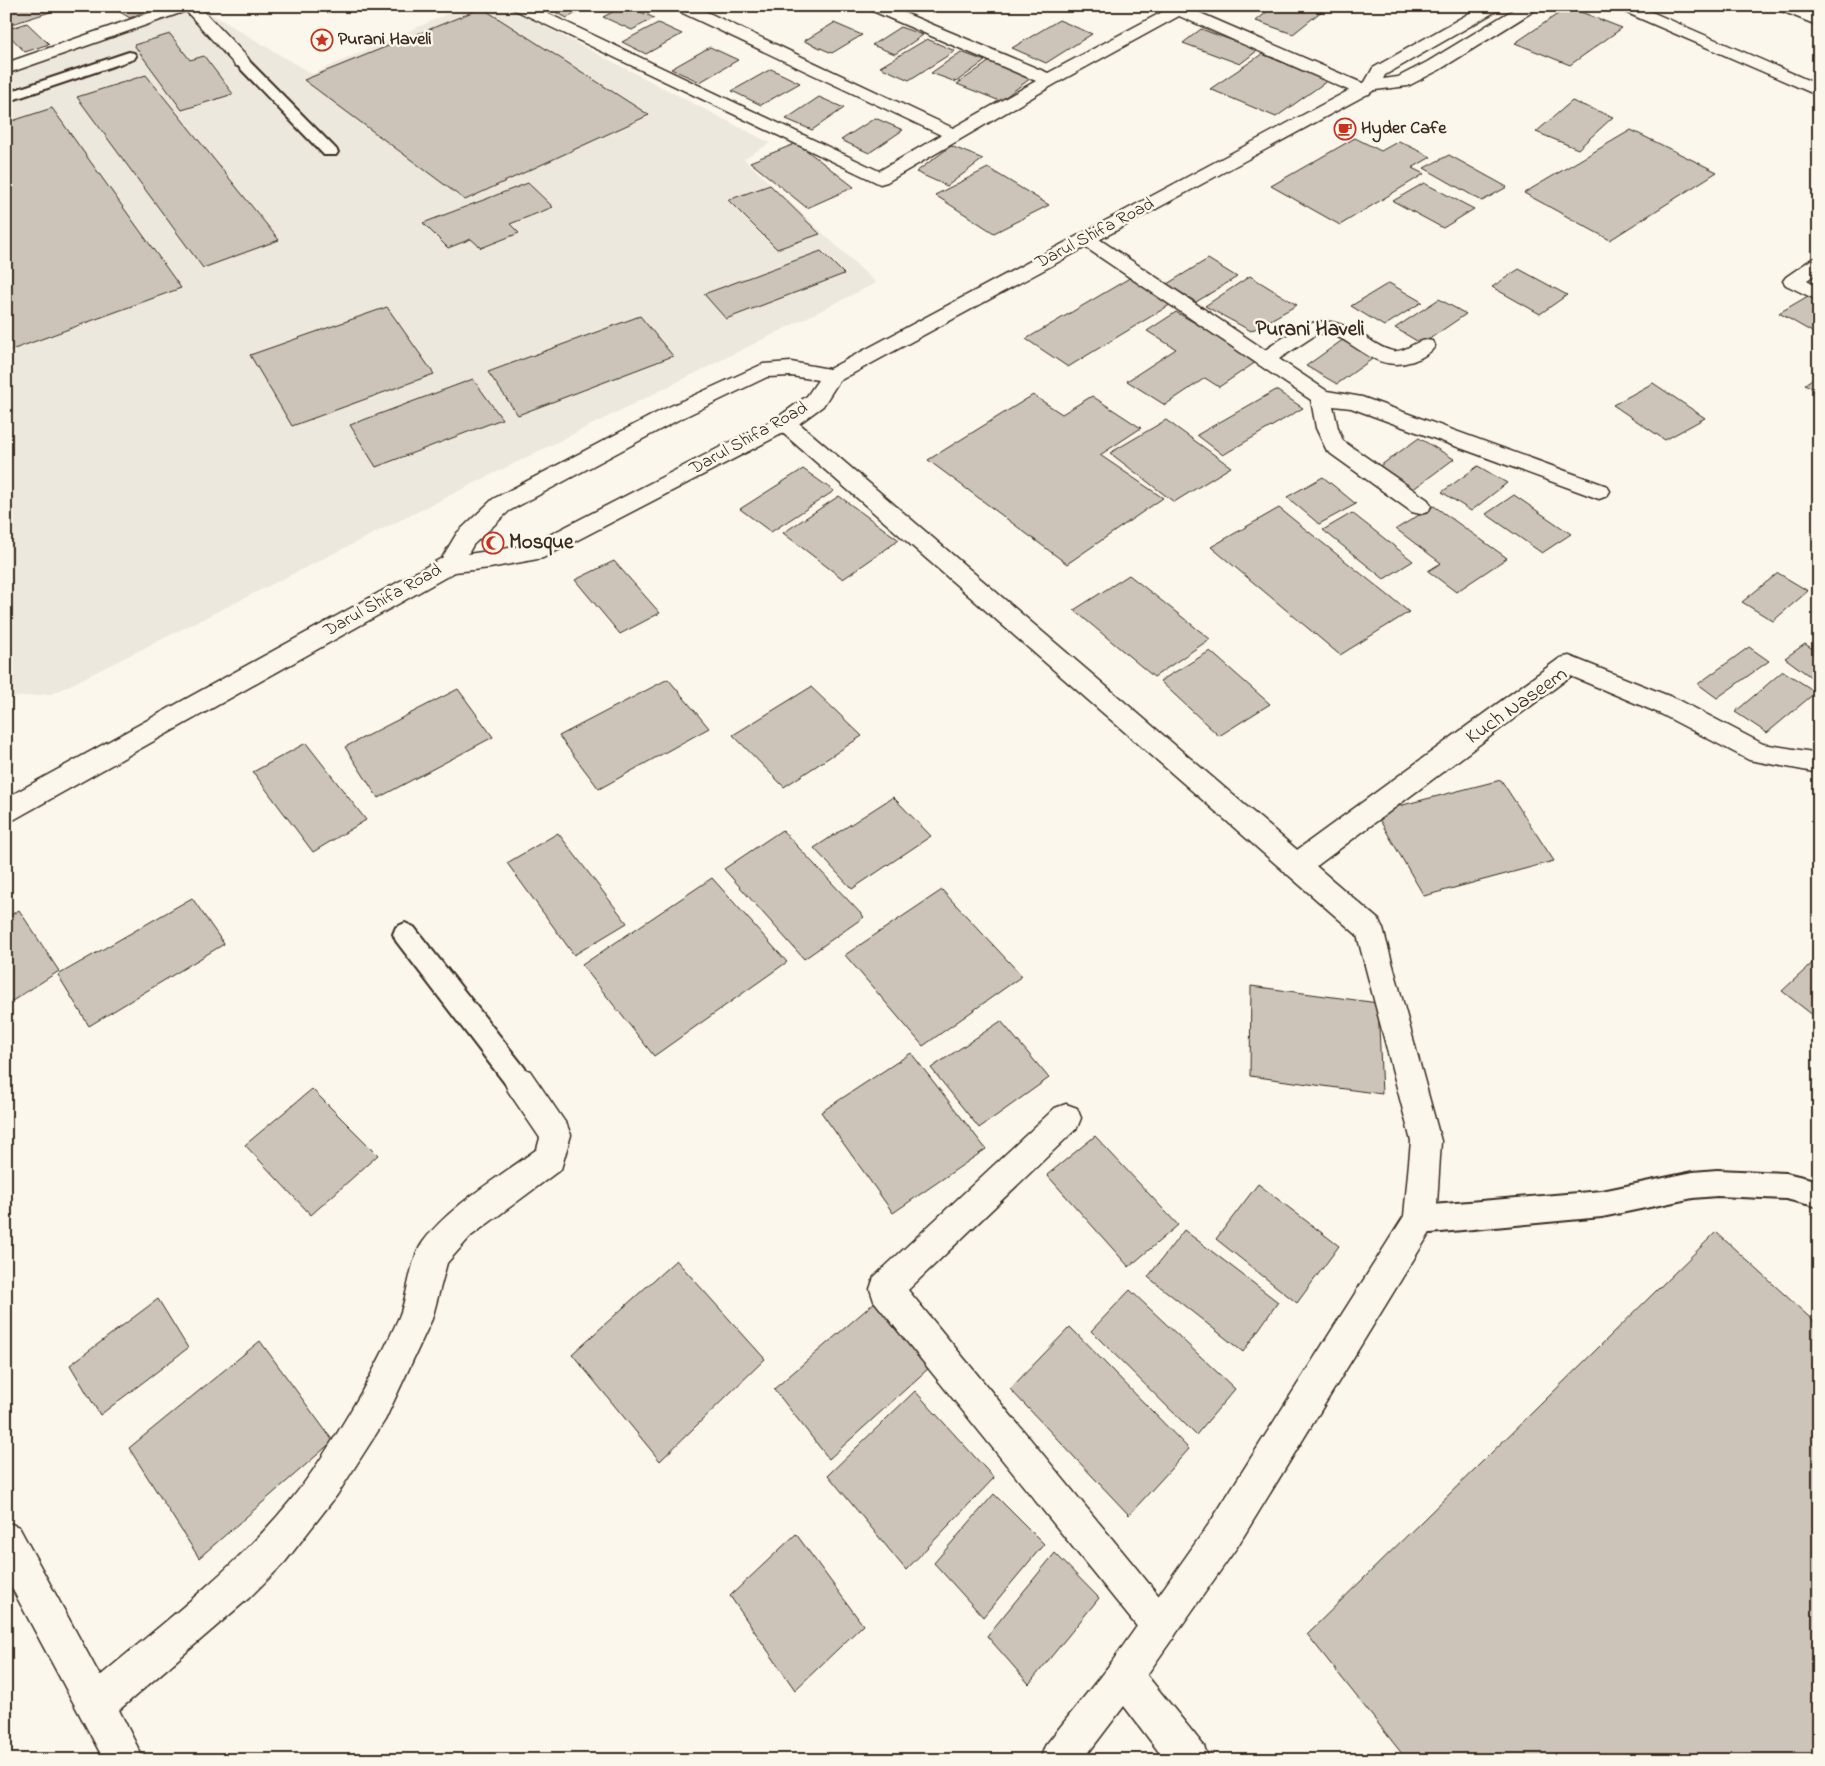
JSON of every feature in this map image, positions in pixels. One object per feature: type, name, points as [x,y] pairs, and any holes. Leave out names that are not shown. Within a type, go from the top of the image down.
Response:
[{"type":"street","points":[[6,69],[186,6]]},
{"type":"street","points":[[190,6],[242,62]]},
{"type":"street","points":[[519,6],[880,178],[1174,8],[1367,87],[1402,82],[1433,66],[1531,6]]},
{"type":"street","points":[[680,6],[954,135]]},
{"type":"street","points":[[874,6],[1049,80]]},
{"type":"street","name":"Darul Shifa Road","points":[[6,811],[450,564],[490,560],[535,552],[785,423],[815,401],[832,376],[1367,87],[1379,72],[1494,6]]},
{"type":"street","points":[[1624,6],[1819,91]]},
{"type":"street","points":[[1783,6],[1819,21]]},
{"type":"street","points":[[1086,239],[1264,360],[1321,396],[1354,402],[1599,491]]},
{"type":"street","points":[[1819,263],[1793,281],[1819,295]]},
{"type":"street","points":[[1264,360],[1319,326],[1328,327],[1343,333],[1389,357],[1408,356],[1426,346]]},
{"type":"street","points":[[450,564],[465,539],[501,505],[670,415],[763,371],[791,369],[832,376]]},
{"type":"street","points":[[1321,396],[1324,423],[1334,446],[1420,506]]},
{"type":"street","points":[[785,423],[1369,928],[1426,1140],[1420,1220],[1224,1534],[1124,1676],[1058,1760]]},
{"type":"street","name":"Kuch Naseem","points":[[1296,866],[1569,665],[1670,707],[1758,753],[1819,763]]},
{"type":"street","points":[[96,1705],[236,1585],[272,1549],[325,1483],[373,1408],[415,1319],[433,1254],[460,1226],[550,1158],[556,1135],[519,1081]]},
{"type":"street","points":[[1066,1118],[886,1289],[1160,1626]]},
{"type":"street","points":[[6,1540],[125,1760]]},
{"type":"street","points":[[1124,1676],[1190,1760]]},
{"type":"lane","points":[[6,98],[129,56]]},
{"type":"lane","points":[[242,62],[330,152]]},
{"type":"lane","points":[[404,934],[519,1081]]},
{"type":"lane","points":[[1420,1220],[1602,1204],[1692,1185],[1717,1183],[1786,1186],[1819,1194]]},
{"type":"shaded area","points":[[198,6],[312,74],[465,6],[505,6],[770,143],[744,159],[876,283],[52,694],[6,698],[6,69]]},
{"type":"building","points":[[6,6],[45,6],[50,12],[6,26]]},
{"type":"building","points":[[110,6],[156,6],[130,18]]},
{"type":"building","points":[[544,6],[589,6],[567,18]]},
{"type":"building","points":[[624,6],[654,18],[632,30],[603,17]]},
{"type":"building","points":[[1274,6],[1311,6],[1323,10],[1293,34],[1256,21]]},
{"type":"building","points":[[1568,7],[1622,28],[1570,65],[1515,43]]},
{"type":"building","points":[[482,8],[649,115],[465,200],[304,80]]},
{"type":"building","points":[[1059,20],[1092,34],[1046,63],[1012,48]]},
{"type":"building","points":[[27,23],[49,44],[25,52],[6,32],[6,30]]},
{"type":"building","points":[[658,23],[682,34],[646,54],[622,42]]},
{"type":"building","points":[[834,23],[862,35],[832,53],[804,41]]},
{"type":"building","points":[[900,27],[923,35],[895,54],[872,45]]},
{"type":"building","points":[[1201,29],[1258,50],[1240,64],[1183,43]]},
{"type":"building","points":[[170,34],[190,60],[204,56],[233,94],[182,110],[134,45]]},
{"type":"building","points":[[927,39],[955,51],[909,80],[880,67]]},
{"type":"building","points":[[710,47],[738,60],[700,82],[671,69]]},
{"type":"building","points":[[961,52],[985,61],[956,82],[931,73]]},
{"type":"building","points":[[1262,54],[1327,81],[1276,117],[1210,89]]},
{"type":"building","points":[[990,61],[1031,78],[1000,101],[957,84]]},
{"type":"building","points":[[771,69],[800,83],[761,105],[732,91]]},
{"type":"building","points":[[146,75],[279,240],[203,268],[77,97]]},
{"type":"building","points":[[819,97],[844,108],[812,130],[786,119]]},
{"type":"building","points":[[1572,101],[1613,117],[1578,149],[1536,132]]},
{"type":"building","points":[[52,108],[181,288],[6,352],[6,123]]},
{"type":"building","points":[[875,118],[903,130],[869,153],[841,140]]},
{"type":"building","points":[[1631,130],[1717,172],[1610,240],[1524,193]]},
{"type":"building","points":[[1355,138],[1381,151],[1399,141],[1431,157],[1412,168],[1424,174],[1340,225],[1271,186]]},
{"type":"building","points":[[797,143],[854,187],[807,208],[750,162]]},
{"type":"building","points":[[951,146],[983,159],[947,186],[916,172]]},
{"type":"building","points":[[1449,155],[1507,187],[1482,201],[1424,168]]},
{"type":"building","points":[[988,168],[1049,205],[994,233],[935,195]]},
{"type":"building","points":[[528,183],[553,207],[510,224],[519,233],[481,248],[471,239],[448,248],[423,223]]},
{"type":"building","points":[[1424,183],[1474,209],[1443,228],[1393,201]]},
{"type":"building","points":[[770,185],[820,234],[777,249],[728,200]]},
{"type":"building","points":[[821,251],[844,274],[726,319],[704,294]]},
{"type":"building","points":[[1208,259],[1237,277],[1196,302],[1167,284]]},
{"type":"building","points":[[1519,269],[1567,295],[1540,314],[1492,287]]},
{"type":"building","points":[[1133,276],[1173,303],[1068,367],[1026,339]]},
{"type":"building","points":[[1250,276],[1297,305],[1251,331],[1205,306]]},
{"type":"building","points":[[1389,283],[1422,302],[1384,326],[1351,306]]},
{"type":"building","points":[[1808,296],[1819,301],[1819,336],[1779,313]]},
{"type":"building","points":[[1439,299],[1466,314],[1422,344],[1395,328]]},
{"type":"building","points":[[387,307],[434,374],[292,426],[250,355]]},
{"type":"building","points":[[1176,312],[1259,360],[1219,387],[1205,378],[1165,405],[1127,381],[1176,349],[1147,331]]},
{"type":"building","points":[[640,316],[673,356],[518,415],[488,372]]},
{"type":"building","points":[[1344,339],[1375,357],[1337,384],[1306,366]]},
{"type":"building","points":[[1819,374],[1819,392],[1805,384]]},
{"type":"building","points":[[473,379],[502,419],[376,467],[350,425]]},
{"type":"building","points":[[1653,383],[1705,418],[1665,440],[1613,405]]},
{"type":"building","points":[[1276,390],[1303,408],[1223,455],[1197,435]]},
{"type":"building","points":[[1033,395],[1062,414],[1092,396],[1141,428],[1100,455],[1163,498],[1067,564],[928,460]]},
{"type":"building","points":[[1166,420],[1231,467],[1174,502],[1110,453]]},
{"type":"building","points":[[1419,438],[1454,459],[1412,490],[1377,468]]},
{"type":"building","points":[[1478,466],[1507,483],[1471,511],[1442,492]]},
{"type":"building","points":[[803,469],[834,491],[771,532],[740,509]]},
{"type":"building","points":[[1323,477],[1356,504],[1319,524],[1287,497]]},
{"type":"building","points":[[1514,495],[1571,534],[1542,553],[1486,514]]},
{"type":"building","points":[[839,496],[899,540],[843,579],[783,533]]},
{"type":"building","points":[[1434,506],[1507,558],[1456,592],[1428,571],[1441,563],[1396,529]]},
{"type":"building","points":[[1279,508],[1409,612],[1340,655],[1211,547]]},
{"type":"building","points":[[1352,513],[1413,561],[1384,579],[1323,530]]},
{"type":"building","points":[[614,561],[660,613],[620,634],[575,580]]},
{"type":"building","points":[[1778,573],[1808,591],[1773,621],[1742,602]]},
{"type":"building","points":[[1129,575],[1210,639],[1154,677],[1074,610]]},
{"type":"building","points":[[1805,644],[1819,653],[1819,683],[1785,658]]},
{"type":"building","points":[[1749,647],[1769,661],[1717,698],[1698,684]]},
{"type":"building","points":[[1210,651],[1270,704],[1219,736],[1160,681]]},
{"type":"building","points":[[1783,671],[1816,692],[1767,733],[1735,712]]},
{"type":"building","points":[[668,679],[709,728],[599,789],[559,736]]},
{"type":"building","points":[[811,687],[862,736],[784,787],[733,735]]},
{"type":"building","points":[[458,689],[493,737],[378,798],[345,747]]},
{"type":"building","points":[[306,743],[366,820],[313,852],[253,772]]},
{"type":"building","points":[[1501,780],[1554,861],[1424,896],[1375,812]]},
{"type":"building","points":[[893,797],[931,836],[852,889],[814,848]]},
{"type":"building","points":[[782,830],[864,917],[804,959],[724,869]]},
{"type":"building","points":[[558,833],[627,923],[574,955],[507,863]]},
{"type":"building","points":[[712,878],[787,962],[654,1056],[582,965]]},
{"type":"building","points":[[942,890],[1022,976],[923,1046],[845,955]]},
{"type":"building","points":[[192,898],[224,944],[89,1026],[58,975]]},
{"type":"building","points":[[19,910],[59,971],[6,1005],[6,918]]},
{"type":"building","points":[[1819,957],[1819,1020],[1782,991]]},
{"type":"building","points":[[1251,986],[1378,1003],[1382,1094],[1250,1076]]},
{"type":"building","points":[[1001,1021],[1049,1078],[979,1128],[931,1068]]},
{"type":"building","points":[[911,1053],[986,1149],[893,1213],[821,1112]]},
{"type":"building","points":[[312,1089],[378,1155],[311,1215],[245,1145]]},
{"type":"building","points":[[1095,1136],[1178,1225],[1129,1267],[1047,1175]]},
{"type":"building","points":[[1258,1184],[1339,1246],[1297,1303],[1216,1239]]},
{"type":"building","points":[[1184,1230],[1278,1302],[1243,1352],[1148,1277]]},
{"type":"building","points":[[1716,1232],[1819,1326],[1819,1760],[1407,1760],[1307,1634]]},
{"type":"building","points":[[676,1260],[765,1359],[660,1461],[572,1354]]},
{"type":"building","points":[[1130,1290],[1235,1389],[1196,1435],[1091,1331]]},
{"type":"building","points":[[158,1299],[188,1348],[100,1415],[70,1365]]},
{"type":"building","points":[[875,1302],[930,1367],[829,1459],[774,1389]]},
{"type":"building","points":[[1070,1327],[1189,1449],[1129,1515],[1010,1389]]},
{"type":"building","points":[[260,1341],[333,1441],[199,1558],[129,1448]]},
{"type":"building","points":[[915,1391],[994,1478],[906,1570],[828,1475]]},
{"type":"building","points":[[994,1494],[1044,1544],[983,1617],[934,1563]]},
{"type":"building","points":[[796,1534],[863,1625],[795,1690],[730,1596]]},
{"type":"building","points":[[1055,1553],[1099,1598],[1029,1684],[987,1636]]},
{"type":"place","name":"Purani Haveli","points":[[322,40]]},
{"type":"place","name":"Hyder Cafe","points":[[1345,129]]},
{"type":"place","name":"Mosque","points":[[493,543]]},
{"type":"district","name":"Purani Haveli","points":[[1310,330]]}]
